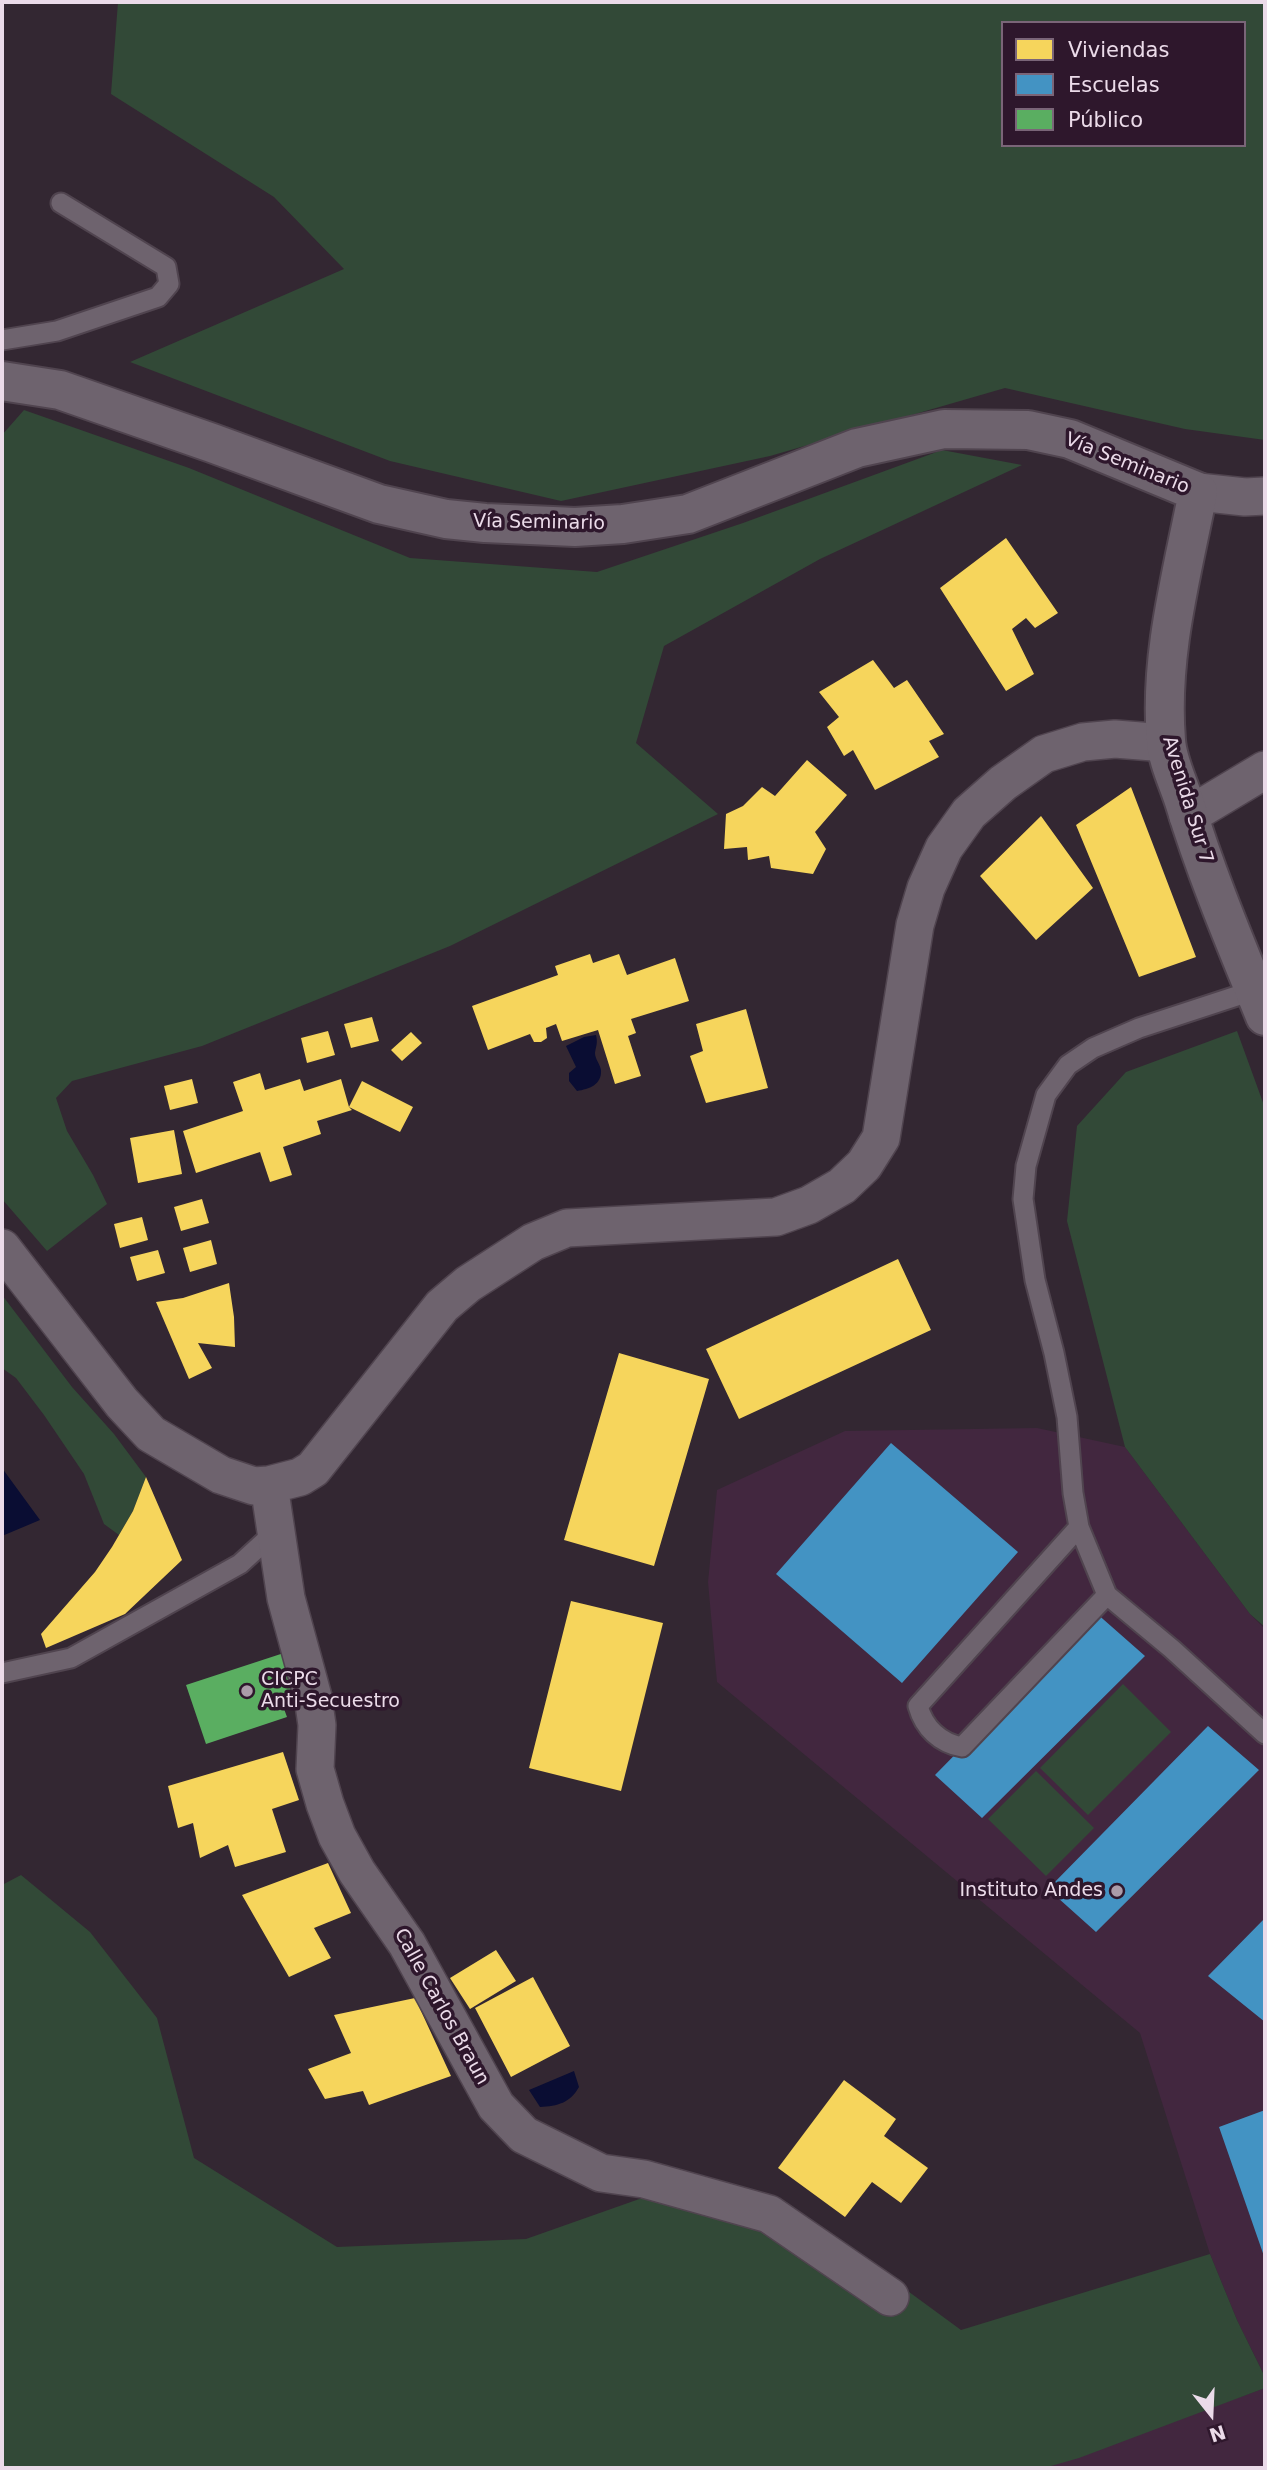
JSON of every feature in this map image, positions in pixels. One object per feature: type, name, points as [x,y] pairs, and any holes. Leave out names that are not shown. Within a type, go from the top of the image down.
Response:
[{"type":"main road","name":"Vía Seminario","points":[[2,381],[60,390],[379,504],[446,519],[485,523],[575,527],[623,524],[688,514],[857,448],[944,429],[1028,430],[1070,439],[1198,492]]},
{"type":"main road","name":"Avenida Sur 7","points":[[1198,492],[1170,633],[1164,687],[1166,743],[1188,816],[1260,1003]]},
{"type":"street","points":[[1198,492],[1245,497],[1265,496]]},
{"type":"street","points":[[2,1248],[122,1403],[151,1434],[221,1475],[254,1486],[300,1477],[313,1469],[442,1306],[468,1283],[533,1242],[567,1228],[776,1217],[809,1205],[842,1186],[864,1165],[881,1138],[915,925],[926,888],[944,848],[969,813],[1003,783],[1044,754],[1083,742],[1115,738],[1166,743]]},
{"type":"street","points":[[1188,816],[1261,772]]},
{"type":"street","name":"Calle Carlos Braun","points":[[269,1485],[286,1598],[314,1706],[317,1725],[315,1769],[333,1825],[357,1872],[407,1944],[496,2106],[524,2134],[601,2173],[644,2179],[769,2214],[890,2297]]},
{"type":"lane","points":[[2,340],[70,326],[158,297],[169,284],[166,267],[61,203]]},
{"type":"lane","points":[[1260,1003],[1139,1028],[1094,1048],[1068,1065],[1046,1095],[1026,1166],[1023,1199],[1035,1280],[1067,1417],[1073,1493],[1079,1527],[1107,1595],[1172,1649],[1265,1734]]},
{"type":"lane","points":[[1079,1527],[918,1706],[923,1721],[946,1744],[962,1747],[1107,1595]]},
{"type":"lane","points":[[2,1673],[71,1658],[240,1564],[276,1531]]},
{"type":"shaded area","points":[[596,1035],[595,1053],[601,1075],[597,1083],[577,1091],[569,1081],[569,1073],[576,1067],[566,1046],[584,1037]]},
{"type":"shaded area","name":"Instituto Andes","points":[[1037,1428],[1125,1447],[1250,1614],[1265,1629],[1265,2377],[1237,2320],[1210,2254],[1140,2033],[717,1682],[708,1582],[717,1490],[845,1431]]},
{"type":"shaded area","points":[[2,1468],[40,1520],[2,1536]]},
{"type":"shaded area","points":[[574,2071],[579,2087],[572,2097],[558,2104],[540,2107],[529,2090]]},
{"type":"shaded area","points":[[1265,2388],[1265,2468],[1042,2468]]},
{"type":"green space","points":[[118,2],[1265,2],[1265,440],[1185,429],[1005,388],[770,456],[561,501],[390,461],[130,362],[344,269],[274,197],[111,94]]},
{"type":"green space","points":[[24,410],[189,468],[410,558],[597,572],[743,523],[942,450],[1022,465],[820,559],[664,646],[636,743],[718,814],[450,946],[202,1046],[72,1081],[56,1098],[67,1131],[107,1204],[47,1251],[2,1199],[2,435]]},
{"type":"green space","points":[[1237,1031],[1265,1108],[1265,1627],[1250,1614],[1125,1447],[1067,1221],[1077,1126],[1126,1072]]},
{"type":"green space","points":[[2,1295],[72,1387],[114,1434],[146,1477],[133,1511],[119,1535],[104,1524],[84,1474],[44,1415],[16,1378],[2,1368]]},
{"type":"green space","points":[[1123,1684],[1171,1732],[1088,1815],[1040,1768]]},
{"type":"green space","points":[[1036,1771],[1094,1828],[1046,1876],[988,1819]]},
{"type":"green space","points":[[21,1875],[90,1932],[157,2018],[194,2158],[337,2247],[526,2239],[645,2197],[785,2201],[961,2330],[1210,2254],[1237,2320],[1265,2377],[1265,2388],[1079,2458],[1044,2468],[2,2468],[2,1885]]},
{"type":"building: Viviendas","points":[[1006,538],[1058,613],[1035,628],[1026,618],[1012,629],[1034,674],[1006,691],[940,588]]},
{"type":"building: Viviendas","points":[[873,660],[894,688],[907,680],[944,734],[929,741],[939,757],[875,790],[853,750],[844,756],[827,727],[839,717],[819,692]]},
{"type":"building: Viviendas","points":[[807,760],[847,795],[815,832],[826,849],[813,874],[771,868],[769,856],[748,860],[747,847],[724,849],[726,814],[743,806],[762,787],[775,796]]},
{"type":"building: Viviendas","points":[[1131,787],[1196,957],[1139,977],[1076,825]]},
{"type":"building: Viviendas","points":[[1041,816],[1093,888],[1036,940],[980,876]]},
{"type":"building: Viviendas","points":[[590,954],[593,963],[619,954],[627,975],[675,958],[689,1001],[631,1019],[636,1033],[628,1036],[641,1076],[615,1084],[598,1030],[562,1041],[556,1024],[546,1028],[547,1038],[541,1042],[534,1042],[530,1034],[488,1050],[472,1006],[558,975],[555,966]]},
{"type":"building: Viviendas","points":[[746,1009],[768,1088],[706,1103],[690,1056],[703,1051],[696,1024]]},
{"type":"building: Viviendas","points":[[372,1017],[379,1041],[351,1048],[344,1024]]},
{"type":"building: Viviendas","points":[[328,1031],[335,1055],[307,1063],[301,1038]]},
{"type":"building: Viviendas","points":[[411,1032],[422,1043],[402,1061],[391,1050]]},
{"type":"building: Viviendas","points":[[260,1073],[265,1090],[300,1079],[304,1091],[341,1079],[352,1110],[317,1121],[321,1134],[283,1147],[292,1175],[270,1182],[260,1152],[196,1173],[183,1131],[243,1111],[233,1082]]},
{"type":"building: Viviendas","points":[[192,1079],[198,1103],[170,1110],[164,1086]]},
{"type":"building: Viviendas","points":[[362,1081],[413,1107],[400,1132],[349,1107]]},
{"type":"building: Viviendas","points":[[174,1130],[182,1174],[138,1183],[130,1138]]},
{"type":"building: Viviendas","points":[[202,1199],[209,1223],[181,1231],[174,1207]]},
{"type":"building: Viviendas","points":[[142,1217],[148,1240],[120,1248],[114,1224]]},
{"type":"building: Viviendas","points":[[211,1240],[217,1264],[190,1272],[183,1248]]},
{"type":"building: Viviendas","points":[[158,1250],[165,1273],[137,1281],[130,1257]]},
{"type":"building: Viviendas","points":[[898,1259],[931,1330],[739,1419],[706,1349]]},
{"type":"building: Viviendas","points":[[229,1283],[235,1347],[198,1343],[212,1368],[189,1379],[156,1302],[183,1298]]},
{"type":"building: Viviendas","points":[[619,1353],[709,1379],[654,1566],[564,1540]]},
{"type":"building: Viviendas","points":[[146,1477],[182,1560],[125,1614],[46,1648],[41,1634],[95,1572],[112,1547],[133,1511]]},
{"type":"building: Viviendas","points":[[571,1601],[663,1623],[621,1791],[529,1768]]},
{"type":"building: Viviendas","points":[[283,1752],[299,1800],[272,1809],[286,1852],[235,1867],[228,1845],[200,1858],[193,1823],[178,1828],[168,1786]]},
{"type":"building: Viviendas","points":[[328,1863],[351,1913],[314,1928],[331,1958],[289,1977],[242,1895]]},
{"type":"building: Viviendas","points":[[496,1950],[516,1981],[470,2009],[450,1978]]},
{"type":"building: Viviendas","points":[[533,1977],[570,2046],[511,2077],[475,2008]]},
{"type":"building: Viviendas","points":[[415,1998],[451,2076],[369,2105],[363,2091],[325,2099],[308,2069],[351,2053],[334,2015]]},
{"type":"building: Viviendas","points":[[844,2080],[896,2119],[884,2136],[928,2168],[901,2203],[872,2182],[845,2217],[778,2168]]},
{"type":"building: Escuelas","points":[[891,1443],[1018,1552],[902,1683],[776,1574]]},
{"type":"building: Escuelas","points":[[1095,1612],[1145,1656],[982,1818],[935,1775]]},
{"type":"building: Escuelas","points":[[1208,1726],[1259,1770],[1096,1932],[1048,1889]]},
{"type":"building: Escuelas","points":[[1265,1918],[1265,2022],[1208,1976]]},
{"type":"building: Escuelas","points":[[1265,2110],[1265,2259],[1219,2127]]},
{"type":"building: Público","name":"CICPC Anti-Secuestro","points":[[293,1650],[308,1697],[283,1706],[287,1717],[206,1744],[186,1685]]},
{"type":"place","name":"CICPC Anti-Secuestro","points":[[247,1691]]},
{"type":"place","name":"Instituto Andes","points":[[1117,1891]]}]
